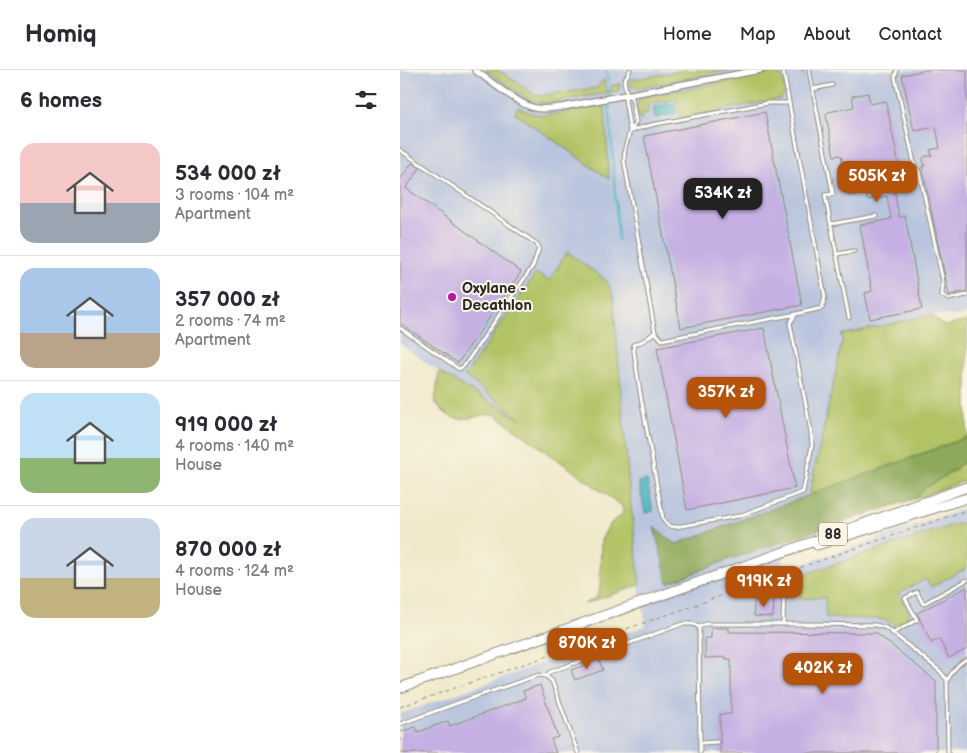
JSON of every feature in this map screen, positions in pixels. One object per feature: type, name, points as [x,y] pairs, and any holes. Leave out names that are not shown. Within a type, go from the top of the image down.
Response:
[{"type":"main road","name":"88","points":[[400,688],[967,487]]},
{"type":"main road","points":[[775,555],[828,542],[967,498]]},
{"type":"street","points":[[475,70],[516,99],[535,108],[542,109],[562,107],[760,70]]},
{"type":"lane","points":[[630,70],[624,82],[630,132]]},
{"type":"lane","points":[[627,95],[632,98],[636,122],[630,132],[625,148],[624,160],[655,332],[662,340],[822,308],[825,298],[783,70]]},
{"type":"lane","points":[[809,70],[833,194],[825,195],[849,318]]},
{"type":"lane","points":[[896,70],[895,78],[915,167],[919,171],[943,281],[942,295],[948,299],[967,295]]},
{"type":"lane","points":[[813,89],[832,85]]},
{"type":"lane","points":[[630,132],[651,125],[768,103],[789,103]]},
{"type":"lane","points":[[400,150],[537,244],[539,248],[533,266],[464,366],[459,369],[400,328]]},
{"type":"lane","points":[[831,224],[876,216]]},
{"type":"lane","points":[[836,254],[854,251]]},
{"type":"lane","points":[[655,332],[645,340],[633,345],[663,519],[666,525],[676,527],[739,516],[803,492],[812,445],[790,323],[796,314]]},
{"type":"lane","points":[[893,633],[917,620],[905,598],[917,592],[923,604],[967,580]]},
{"type":"lane","points":[[783,624],[784,592]]},
{"type":"lane","points":[[546,676],[550,672],[682,624],[693,624],[699,627],[706,624],[783,624],[884,627],[940,671],[948,680]]},
{"type":"lane","points":[[699,627],[700,753]]},
{"type":"lane","points":[[948,753],[948,680],[956,667],[967,658]]},
{"type":"lane","points":[[400,724],[539,675],[546,676],[552,681],[578,753]]},
{"type":"lane","points":[[700,743],[717,742]]},
{"type":"path","points":[[801,70],[806,74]]},
{"type":"path","points":[[400,707],[967,510]]},
{"type":"shaded area","points":[[400,70],[967,70],[967,314],[959,316],[931,315],[809,496],[787,540],[781,571],[967,508],[967,753],[400,753],[400,714],[646,626],[624,502],[400,344]]},
{"type":"green space","points":[[485,70],[498,70],[537,96],[597,88],[603,80],[605,91],[611,91],[611,86],[620,84],[619,90],[613,92],[549,103],[536,102],[528,99]]},
{"type":"green space","points":[[684,70],[732,70],[638,88],[632,87],[630,83],[630,80]]},
{"type":"green space","points":[[776,72],[782,79],[785,94],[780,99],[680,118],[676,99],[648,104],[648,113],[642,114],[641,120],[637,112],[637,104],[640,98]]},
{"type":"green space","points":[[605,106],[609,179],[515,113],[518,107],[530,113],[544,115]]},
{"type":"green space","points":[[567,252],[607,281],[613,296],[630,497],[640,585],[584,604],[596,598],[600,589],[601,540],[609,525],[623,513],[622,506],[494,414],[462,419],[456,418],[442,411],[435,402],[439,372],[521,420],[465,376],[536,273],[549,281]]},
{"type":"green space","points":[[931,315],[944,326],[967,321],[967,437],[809,496],[843,338],[841,335]]},
{"type":"green space","points":[[967,437],[967,457],[962,463],[956,469],[927,487],[914,499],[733,558],[668,583],[654,527],[676,544]]},
{"type":"green space","points":[[967,457],[967,480],[914,499],[927,487],[956,469]]},
{"type":"green space","points":[[956,524],[967,525],[967,568],[931,587],[926,579],[899,593],[910,616],[895,626],[888,621],[880,619],[826,617],[825,597],[800,599],[799,576]]},
{"type":"water","points":[[674,103],[676,114],[655,118],[653,107]]},
{"type":"water","points":[[647,480],[653,511],[645,513],[639,482]]},
{"type":"building","points":[[925,70],[967,70],[967,291],[949,295],[922,166],[925,166],[923,158],[932,156],[930,150],[940,148],[936,127],[914,131],[902,75]]},
{"type":"building","points":[[868,93],[870,104],[886,101],[903,186],[894,188],[899,217],[905,216],[922,309],[870,319],[865,293],[872,291],[860,225],[891,219],[887,196],[867,200],[866,193],[849,196],[841,155],[834,156],[826,115],[828,112],[854,107],[852,96]]},
{"type":"building","points":[[765,112],[802,305],[681,328],[644,136]]},
{"type":"building","name":"Oxylane - Decathlon","points":[[412,163],[420,168],[406,188],[521,272],[458,363],[400,323],[400,180]]},
{"type":"building","points":[[764,328],[795,488],[687,510],[657,348]]},
{"type":"building","points":[[967,587],[967,649],[949,658],[939,639],[931,643],[917,613]]},
{"type":"building","points":[[754,599],[774,600],[773,617],[754,616]]},
{"type":"building","points":[[711,628],[729,628],[729,632],[876,633],[936,681],[936,753],[720,753],[720,714],[731,714],[731,659],[726,659],[726,657],[705,658],[705,638],[711,638]]},
{"type":"building","points":[[599,660],[603,670],[575,680],[571,670]]},
{"type":"building","points":[[540,685],[558,737],[551,739],[556,753],[400,753],[400,732],[416,727],[418,732],[448,721],[450,726],[526,698],[523,691]]},
{"type":"waterway","points":[[607,70],[618,240]]},
{"type":"place","name":"Oxylane - Decathlon","points":[[452,297]]}]
